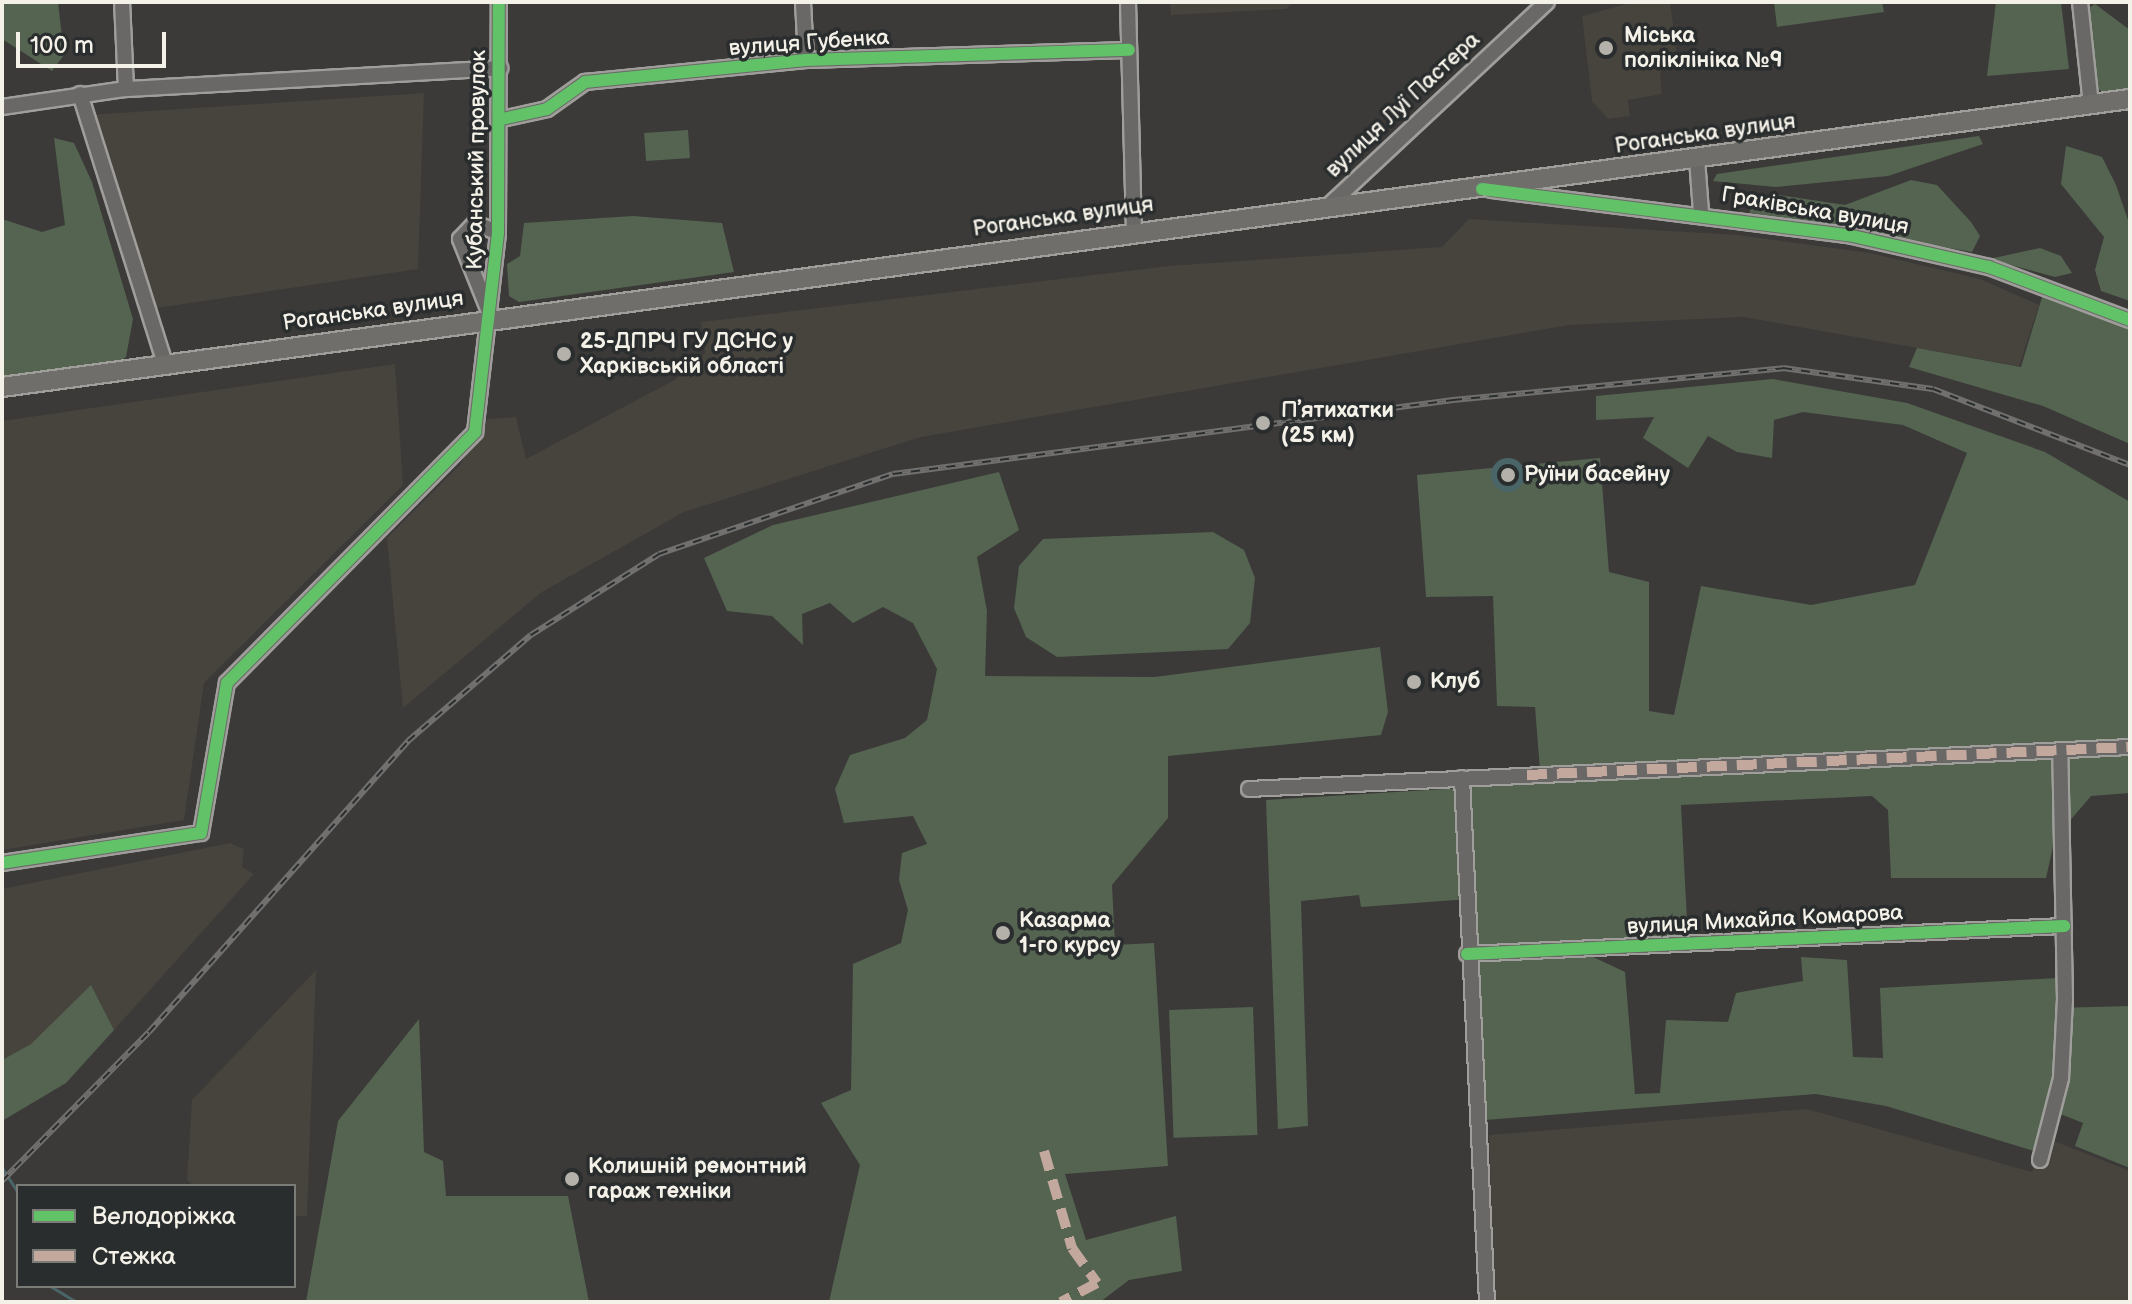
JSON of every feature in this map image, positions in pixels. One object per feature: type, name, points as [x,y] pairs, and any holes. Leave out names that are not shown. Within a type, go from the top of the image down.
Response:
[{"type":"main road","name":"Роганська вулиця","points":[[2,387],[491,318],[1482,189],[2130,99]]},
{"type":"street","points":[[122,2],[126,89]]},
{"type":"street","name":"Кубанський провулок","points":[[2,863],[201,833],[227,683],[468,442],[478,423],[498,233],[502,119],[499,2]]},
{"type":"street","points":[[803,2],[806,60]]},
{"type":"street","points":[[1128,2],[1134,232]]},
{"type":"street","name":"вулиця Луї Пастера","points":[[1326,208],[1547,2]]},
{"type":"street","points":[[2080,2],[2091,105]]},
{"type":"street","name":"вулиця Губенка","points":[[502,119],[547,109],[585,82],[806,60],[1129,50]]},
{"type":"street","points":[[2,107],[126,89],[500,68]]},
{"type":"street","points":[[80,94],[165,364]]},
{"type":"street","points":[[1697,159],[1701,212]]},
{"type":"street","name":"Граківська вулиця","points":[[1482,189],[1701,212],[1969,261],[2130,320]]},
{"type":"street","points":[[491,318],[460,239],[475,223],[498,233]]},
{"type":"street","points":[[1249,789],[2130,747]]},
{"type":"street","points":[[2040,1160],[2061,1078],[2064,926],[2060,750]]},
{"type":"street","points":[[1462,778],[1467,954],[1480,1124],[1487,1302]]},
{"type":"street","name":"вулиця Михайла Комарова","points":[[1467,954],[2064,926]]},
{"type":"shaded area","points":[[1170,2],[1293,2],[1286,9],[1171,15]]},
{"type":"shaded area","points":[[1634,2],[1670,2],[1677,55],[1660,72],[1662,94],[1628,100],[1630,116],[1608,119],[1592,101],[1582,16]]},
{"type":"shaded area","points":[[424,93],[418,269],[150,309],[88,115]]},
{"type":"shaded area","points":[[1469,219],[1738,235],[1870,253],[1980,279],[2039,305],[2019,366],[1743,317],[1569,325],[921,437],[684,512],[542,592],[403,708],[387,538],[460,465],[488,419],[516,417],[526,459],[676,379],[705,353],[701,322],[1169,266],[1442,247]]},
{"type":"shaded area","points":[[395,364],[403,485],[204,683],[184,820],[2,850],[2,421]]},
{"type":"shaded area","points":[[230,843],[244,849],[242,867],[254,874],[114,1030],[91,986],[31,1044],[2,1060],[2,889]]},
{"type":"shaded area","points":[[316,970],[307,1216],[296,1216],[296,1184],[191,1184],[187,1180],[192,1100]]},
{"type":"shaded area","points":[[1807,1109],[2032,1172],[2049,1139],[2130,1171],[2130,1302],[1495,1302],[1489,1135]]},
{"type":"green space","points":[[2,2],[58,2],[64,55],[52,71],[2,39]]},
{"type":"green space","points":[[1774,2],[1882,2],[1884,12],[1777,27]]},
{"type":"green space","points":[[1996,2],[2061,2],[2069,69],[1987,76]]},
{"type":"green space","points":[[2095,4],[2130,30],[2130,93],[2108,96],[2097,88],[2086,10]]},
{"type":"green space","points":[[688,130],[690,158],[646,161],[644,133]]},
{"type":"green space","points":[[1979,136],[1983,144],[1888,176],[1776,187],[1713,181],[1717,174]]},
{"type":"green space","points":[[54,138],[74,143],[92,182],[133,319],[126,357],[112,366],[2,380],[2,219],[42,232],[65,225]]},
{"type":"green space","points":[[2066,146],[2102,157],[2116,185],[2130,226],[2130,301],[2101,291],[2095,270],[2104,237],[2061,184]]},
{"type":"green space","points":[[1911,180],[1937,185],[1971,222],[1980,236],[1972,252],[1750,213],[1750,199],[1779,195],[1845,205]]},
{"type":"green space","points":[[633,216],[722,223],[734,272],[519,302],[509,296],[507,264],[520,256],[524,223]]},
{"type":"green space","points":[[2040,248],[2061,256],[2072,273],[2055,277],[1989,259]]},
{"type":"green space","points":[[2043,294],[2130,330],[2130,444],[2043,406],[1909,367],[1917,348],[2021,367]]},
{"type":"green space","points":[[1773,379],[1907,403],[2045,452],[2130,502],[2130,793],[2091,796],[2055,838],[2046,878],[1891,878],[1888,810],[1872,796],[1681,805],[1688,940],[1472,951],[1469,899],[1361,907],[1359,895],[1301,901],[1308,1126],[1278,1129],[1266,800],[1541,783],[1535,707],[1497,706],[1493,596],[1426,597],[1417,475],[1600,458],[1609,572],[1649,582],[1649,711],[1674,715],[1701,586],[1811,605],[1915,585],[1967,453],[1903,425],[1803,412],[1774,420],[1772,458],[1737,452],[1708,436],[1688,468],[1643,438],[1654,417],[1596,420],[1596,396]]},
{"type":"green space","points":[[999,472],[1019,530],[977,557],[987,611],[985,676],[1155,677],[1380,647],[1388,712],[1381,735],[1168,756],[1168,818],[1112,885],[1115,945],[1154,943],[1168,1166],[1065,1174],[1086,1240],[1176,1216],[1182,1271],[1129,1280],[1100,1302],[829,1302],[860,1165],[821,1103],[851,1090],[853,964],[901,943],[908,910],[899,880],[902,853],[927,844],[913,816],[844,823],[835,789],[850,755],[905,738],[927,720],[937,669],[913,623],[883,607],[853,623],[830,603],[802,614],[803,645],[772,616],[727,611],[704,558],[773,525]]},
{"type":"green space","points":[[1213,532],[1244,550],[1255,578],[1250,623],[1228,649],[1057,657],[1026,637],[1014,608],[1019,566],[1043,539]]},
{"type":"green space","points":[[1589,955],[1625,972],[1635,1094],[1660,1093],[1666,1020],[1728,1022],[1736,993],[1803,981],[1801,957],[1847,960],[1853,1057],[1883,1058],[1880,988],[2057,978],[2056,1008],[2130,1006],[2130,1168],[2075,1146],[2083,1123],[2063,1115],[2044,1120],[2034,1151],[1886,1106],[1816,1094],[1485,1120],[1471,960]]},
{"type":"green space","points":[[91,985],[114,1030],[66,1083],[2,1121],[2,1060],[31,1044]]},
{"type":"green space","points":[[1253,1007],[1257,1135],[1174,1138],[1169,1010]]},
{"type":"green space","points":[[419,1019],[424,1152],[443,1161],[446,1196],[568,1196],[589,1302],[306,1302],[338,1121]]},
{"type":"water","name":"Руїни басейну","points":[[1508,458],[1520,463],[1525,475],[1520,487],[1508,492],[1496,487],[1491,475],[1496,463]]},
{"type":"waterway","points":[[2,1168],[16,1190]]},
{"type":"waterway","points":[[53,1288],[77,1302]]},
{"type":"railway","points":[[2,1181],[149,1032],[408,741],[531,635],[659,554],[893,474],[1453,400],[1783,368],[1933,389],[2130,465]]},
{"type":"marked path","points":[[1527,775],[2130,747]]},
{"type":"marked path","points":[[1044,1151],[1072,1248],[1097,1283],[1061,1302]]},
{"type":"cycle path","points":[[2,863],[201,833],[227,683],[475,432],[498,233],[499,2]]},
{"type":"cycle path","points":[[502,119],[547,109],[585,82],[806,60],[1129,50]]},
{"type":"cycle path","points":[[1482,189],[1848,235],[1989,267],[2130,320]]},
{"type":"cycle path","points":[[1467,954],[2064,926]]},
{"type":"place","name":"Міська поліклініка №9","points":[[1606,48]]},
{"type":"place","name":"25-ДПРЧ ГУ ДСНС у Харківській області","points":[[564,354]]},
{"type":"place","name":"Пʼятихатки (25 км)","points":[[1263,423]]},
{"type":"place","name":"Руїни басейну","points":[[1508,475]]},
{"type":"place","name":"Клуб","points":[[1414,682]]},
{"type":"place","name":"Казарма 1-го курсу","points":[[1003,933]]},
{"type":"place","name":"Колишній ремонтний гараж техніки","points":[[572,1179]]}]
